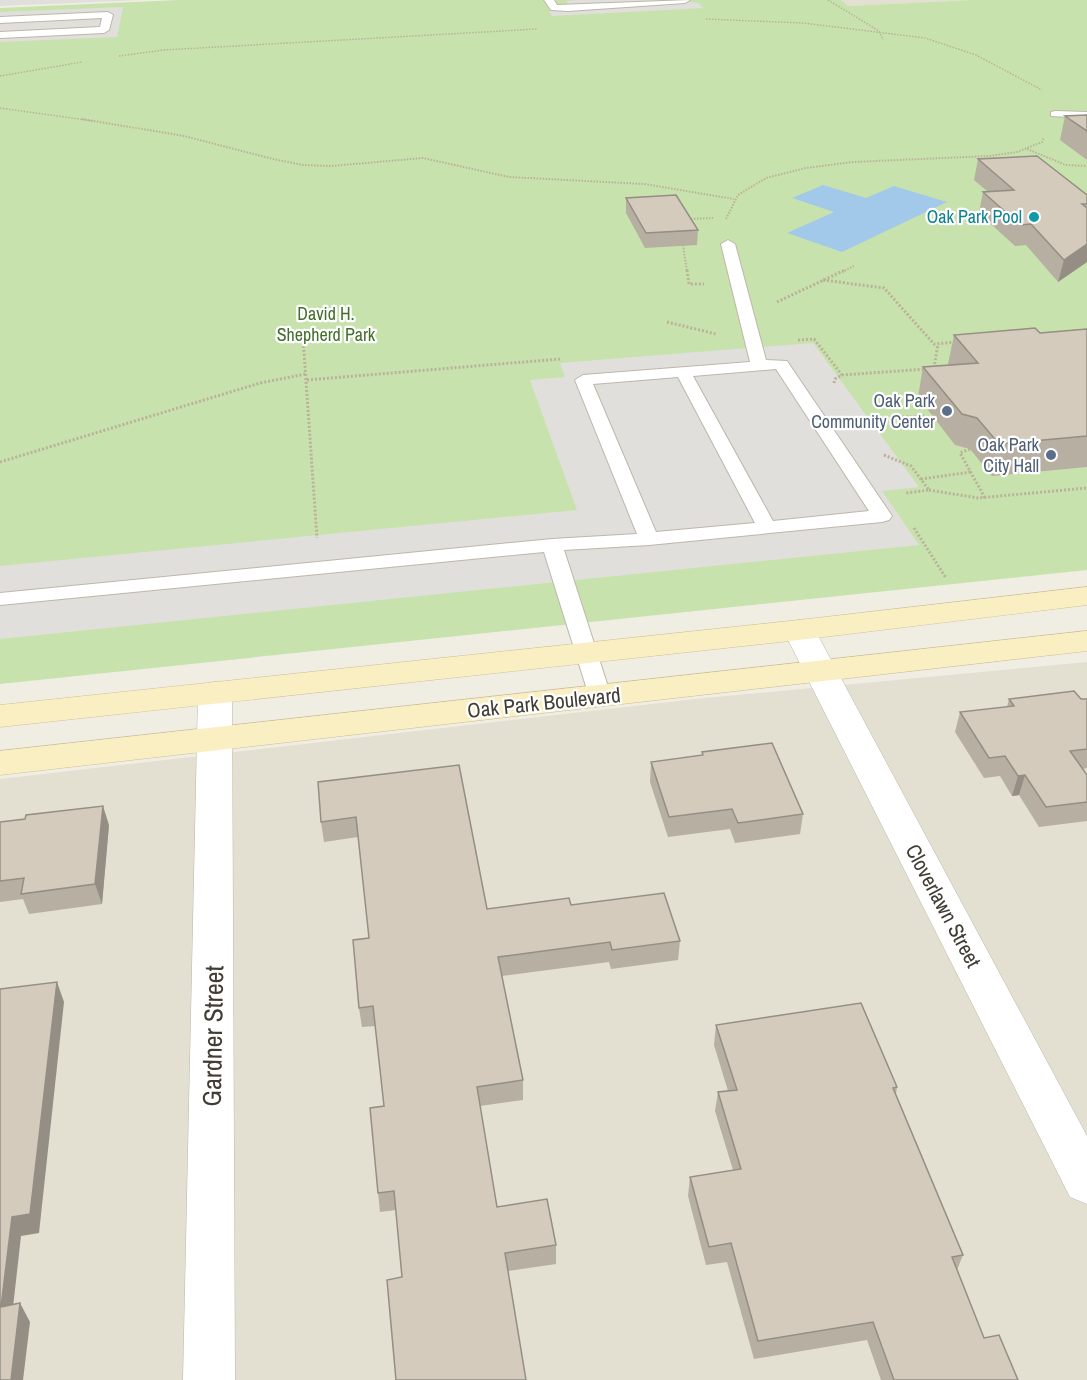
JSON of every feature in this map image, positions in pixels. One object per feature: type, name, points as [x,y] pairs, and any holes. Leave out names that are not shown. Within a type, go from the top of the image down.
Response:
[{"type":"street","points":[[0,716],[799,630],[1087,596]]},
{"type":"street","name":"Cloverlawn Street","points":[[799,630],[1087,1182]]},
{"type":"street","name":"Oak Park Boulevard","points":[[0,763],[1087,641]]},
{"type":"street","name":"Gardner Street","points":[[209,1380],[215,693]]},
{"type":"lane","points":[[549,0],[554,8],[685,0]]},
{"type":"lane","points":[[0,20],[108,15],[104,30],[0,35]]},
{"type":"lane","points":[[1055,114],[1087,115]]},
{"type":"lane","points":[[728,244],[759,365]]},
{"type":"lane","points":[[0,599],[552,545],[649,539],[882,516],[781,364],[583,380],[649,539]]},
{"type":"lane","points":[[683,372],[767,528]]},
{"type":"lane","points":[[552,545],[600,696]]},
{"type":"path","points":[[828,0],[879,31],[883,40]]},
{"type":"path","points":[[696,19],[776,20],[879,31],[934,40],[1020,76],[1044,92],[1055,114],[1042,142],[1017,152],[959,159],[828,164],[772,174],[741,191],[734,199],[726,217],[728,244]]},
{"type":"path","points":[[113,57],[175,49],[544,29]]},
{"type":"path","points":[[0,76],[82,62]]},
{"type":"path","points":[[0,108],[157,130],[302,165],[342,167],[413,158],[452,164],[507,177],[542,181],[654,184],[734,199]]},
{"type":"path","points":[[1026,148],[1066,165],[1087,166]]},
{"type":"path","points":[[681,219],[715,218]]},
{"type":"path","points":[[745,310],[760,309],[854,266]]},
{"type":"path","points":[[823,280],[884,288],[934,344],[961,342]]},
{"type":"path","points":[[668,321],[717,335]]},
{"type":"path","points":[[303,338],[319,567]]},
{"type":"path","points":[[934,368],[938,344]]},
{"type":"path","points":[[833,385],[835,379],[842,375],[942,367]]},
{"type":"path","points":[[0,462],[260,383],[306,374]]},
{"type":"path","points":[[852,411],[864,428]]},
{"type":"path","points":[[858,420],[925,416]]},
{"type":"path","points":[[970,449],[960,453],[985,498]]},
{"type":"path","points":[[883,455],[911,466],[929,490]]},
{"type":"path","points":[[921,479],[971,472]]},
{"type":"path","points":[[901,493],[929,490],[985,498],[1087,488]]},
{"type":"path","points":[[910,522],[947,579]]},
{"type":"shaded area","points":[[0,0],[144,0],[0,6]]},
{"type":"shaded area","points":[[678,0],[698,3],[704,8],[552,16],[549,11],[569,5],[566,1]]},
{"type":"shaded area","points":[[841,0],[972,0],[848,6]]},
{"type":"shaded area","points":[[123,7],[117,37],[0,42],[0,12]]},
{"type":"shaded area","points":[[813,343],[919,487],[882,491],[919,545],[0,639],[0,566],[577,510],[530,380],[565,377],[560,363]]},
{"type":"shaded area","points":[[1087,662],[1087,1380],[0,1380],[0,779],[695,699]]},
{"type":"green space","name":"David H. Shepherd Park","points":[[179,0],[841,0],[848,6],[972,0],[1087,0],[1087,570],[0,684],[0,8]]},
{"type":"water","points":[[823,185],[866,198],[894,186],[947,202],[842,252],[787,233],[834,212],[792,198]]},
{"type":"building","points":[[1087,115],[1087,131],[1065,116]]},
{"type":"building","points":[[1037,156],[1087,195],[1087,204],[1082,204],[1087,208],[1087,244],[1064,260],[1031,224],[1020,225],[983,192],[1014,190],[978,159]]},
{"type":"building","points":[[676,195],[698,230],[646,233],[626,198]]},
{"type":"building","points":[[1035,328],[1040,333],[1087,329],[1087,436],[999,444],[977,418],[962,414],[923,367],[978,363],[954,335]]},
{"type":"building","points":[[1074,691],[1081,699],[1087,699],[1087,749],[1070,751],[1087,775],[1087,802],[1046,807],[1025,775],[1018,776],[1005,756],[989,758],[960,712],[1014,706],[1009,699]]},
{"type":"building","points":[[772,743],[803,814],[738,823],[732,809],[669,817],[651,762],[703,755],[702,752]]},
{"type":"building","points":[[459,765],[487,909],[569,898],[571,905],[664,893],[680,941],[612,950],[610,942],[498,957],[523,1080],[477,1087],[497,1207],[547,1199],[556,1245],[505,1253],[526,1380],[396,1380],[387,1280],[402,1277],[394,1191],[378,1193],[370,1108],[384,1106],[373,1006],[359,1008],[353,940],[369,938],[356,817],[321,822],[318,782]]},
{"type":"building","points":[[103,806],[95,884],[21,894],[24,878],[0,881],[0,822],[25,819],[26,815]]},
{"type":"building","points":[[57,982],[30,1214],[12,1217],[1,1307],[20,1303],[11,1380],[0,1380],[0,989]]},
{"type":"building","points":[[861,1003],[897,1087],[893,1088],[963,1255],[952,1257],[984,1338],[999,1335],[1018,1380],[894,1380],[873,1322],[758,1341],[731,1243],[709,1247],[690,1177],[741,1169],[718,1092],[737,1090],[716,1025]]},
{"type":"place","name":"Oak Park Pool","points":[[1034,217]]},
{"type":"place","name":"Oak Park Community Center","points":[[947,411]]},
{"type":"place","name":"Oak Park City Hall","points":[[1051,455]]}]
